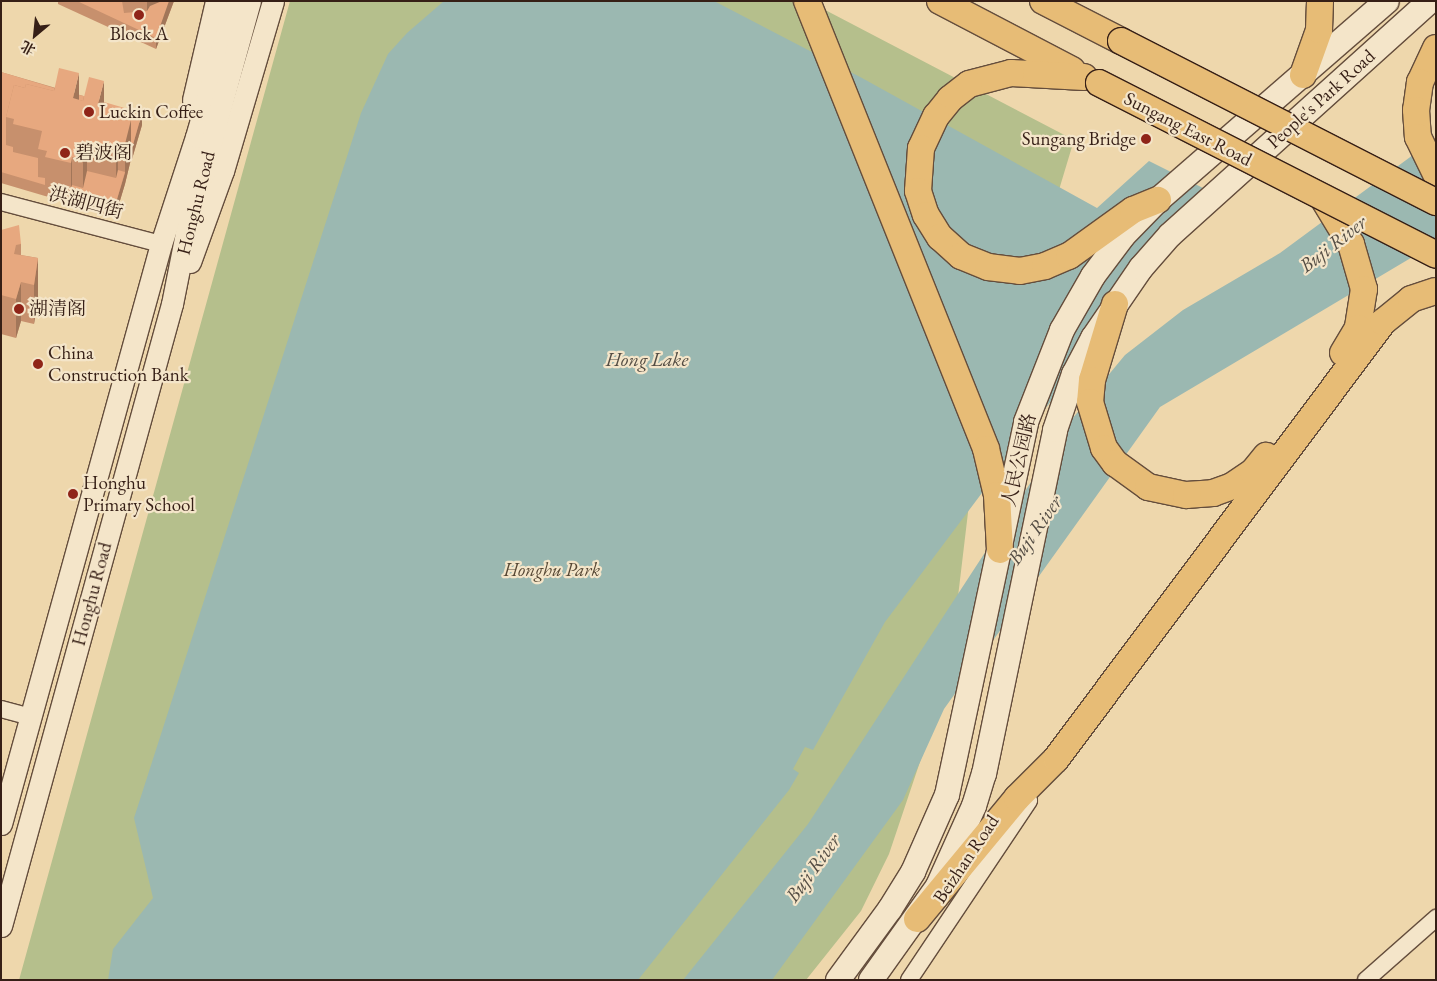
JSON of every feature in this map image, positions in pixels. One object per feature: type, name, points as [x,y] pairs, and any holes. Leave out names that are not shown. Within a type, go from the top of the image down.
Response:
[{"type":"main road","points":[[807,1],[986,448],[997,495],[1000,550]]},
{"type":"main road","name":"Sungang East Road","points":[[940,1],[1436,255]]},
{"type":"main road","points":[[1042,1],[1436,202]]},
{"type":"main road","points":[[1080,1],[1121,41]]},
{"type":"main road","points":[[1303,75],[1318,30],[1320,1]]},
{"type":"main road","name":"People's Park Road","points":[[1190,172],[1387,1]]},
{"type":"main road","name":"People's Park Road","points":[[1211,196],[1430,1]]},
{"type":"main road","points":[[1436,48],[1420,82],[1416,110],[1418,137],[1436,174]]},
{"type":"main road","points":[[1092,80],[1043,72],[990,77],[969,84],[936,116],[921,148],[917,168],[918,191],[926,215],[940,237],[961,256],[988,267],[1020,270],[1045,266],[1069,256],[1133,210],[1158,200]]},
{"type":"main road","name":"人民公园路","points":[[838,980],[890,909],[913,872],[947,795],[1026,422],[1062,330],[1093,276],[1123,236],[1158,200],[1190,172]]},
{"type":"main road","name":"人民公园路","points":[[871,980],[917,919],[957,850],[974,806],[984,774],[1055,430],[1074,374],[1115,304],[1141,268],[1211,196]]},
{"type":"main road","points":[[917,919],[1017,798],[1056,759],[1305,415],[1348,346],[1358,328],[1363,308],[1364,289],[1356,256],[1323,198]]},
{"type":"main road","points":[[1115,304],[1092,380],[1090,402],[1093,421],[1114,463],[1148,487],[1168,493],[1213,493],[1232,486],[1265,458],[1305,415],[1383,322],[1411,299],[1436,291]]},
{"type":"street","points":[[161,244],[216,1]]},
{"type":"street","name":"Honghu Road","points":[[1,824],[161,244],[196,137],[235,1]]},
{"type":"street","name":"Honghu Road","points":[[1,926],[172,304],[186,233],[250,1]]},
{"type":"street","points":[[172,304],[199,243],[223,171],[272,1]]},
{"type":"street","name":"洪湖四街","points":[[1,202],[161,244]]},
{"type":"street","points":[[1,709],[31,717]]},
{"type":"street","name":"Beizhan Road","points":[[909,980],[1056,759]]},
{"type":"street","points":[[1366,980],[1436,918]]},
{"type":"green space","name":"Hong Lake","points":[[290,1],[808,1],[1074,140],[972,479],[957,605],[929,735],[889,854],[861,911],[806,980],[19,980]]},
{"type":"water","name":"Hong Lake","points":[[444,1],[714,1],[862,78],[1097,208],[1149,161],[1205,189],[1151,268],[885,622],[813,750],[805,747],[793,769],[799,773],[789,790],[638,980],[108,980],[113,949],[153,898],[134,818],[361,113],[388,54],[407,33]]},
{"type":"water","name":"Buji River","points":[[1436,138],[1436,243],[1160,407],[944,709],[903,800],[772,980],[683,980],[808,824],[1072,419],[1125,355],[1183,310],[1280,253]]},
{"type":"building","points":[[77,1],[122,1],[124,13],[147,11],[150,6],[162,1],[169,1],[156,38]]},
{"type":"building","points":[[59,68],[79,73],[73,98],[83,101],[89,77],[104,81],[98,104],[125,111],[123,118],[131,120],[125,144],[118,142],[116,150],[87,143],[83,160],[72,157],[71,163],[45,157],[47,151],[38,149],[42,131],[13,124],[14,119],[6,117],[14,85],[25,88],[26,84],[54,91]]},
{"type":"building","points":[[1,72],[54,88],[54,91],[26,84],[25,88],[14,85],[6,117],[6,145],[13,147],[13,152],[38,158],[38,177],[45,178],[45,185],[1,172]]},
{"type":"building","points":[[79,95],[84,96],[83,101],[79,100]]},
{"type":"building","points":[[104,102],[142,113],[132,148],[131,120],[125,118],[125,111],[104,106]]},
{"type":"building","points":[[118,170],[125,172],[115,206],[70,192],[72,185],[83,188],[87,171],[116,178]]},
{"type":"building","points":[[19,225],[21,244],[16,245],[14,254],[38,258],[34,285],[21,282],[16,299],[1,295],[1,230]]},
{"type":"place","name":"Block A","points":[[139,15]]},
{"type":"place","name":"Luckin Coffee","points":[[89,112]]},
{"type":"place","name":"Sungang Bridge","points":[[1146,139]]},
{"type":"place","name":"碧波阁","points":[[65,153]]},
{"type":"place","name":"湖清阁","points":[[19,309]]},
{"type":"place","name":"China Construction Bank","points":[[38,364]]},
{"type":"place","name":"Honghu Primary School","points":[[73,494]]},
{"type":"park label","name":"Honghu Park","points":[[552,570]]}]
